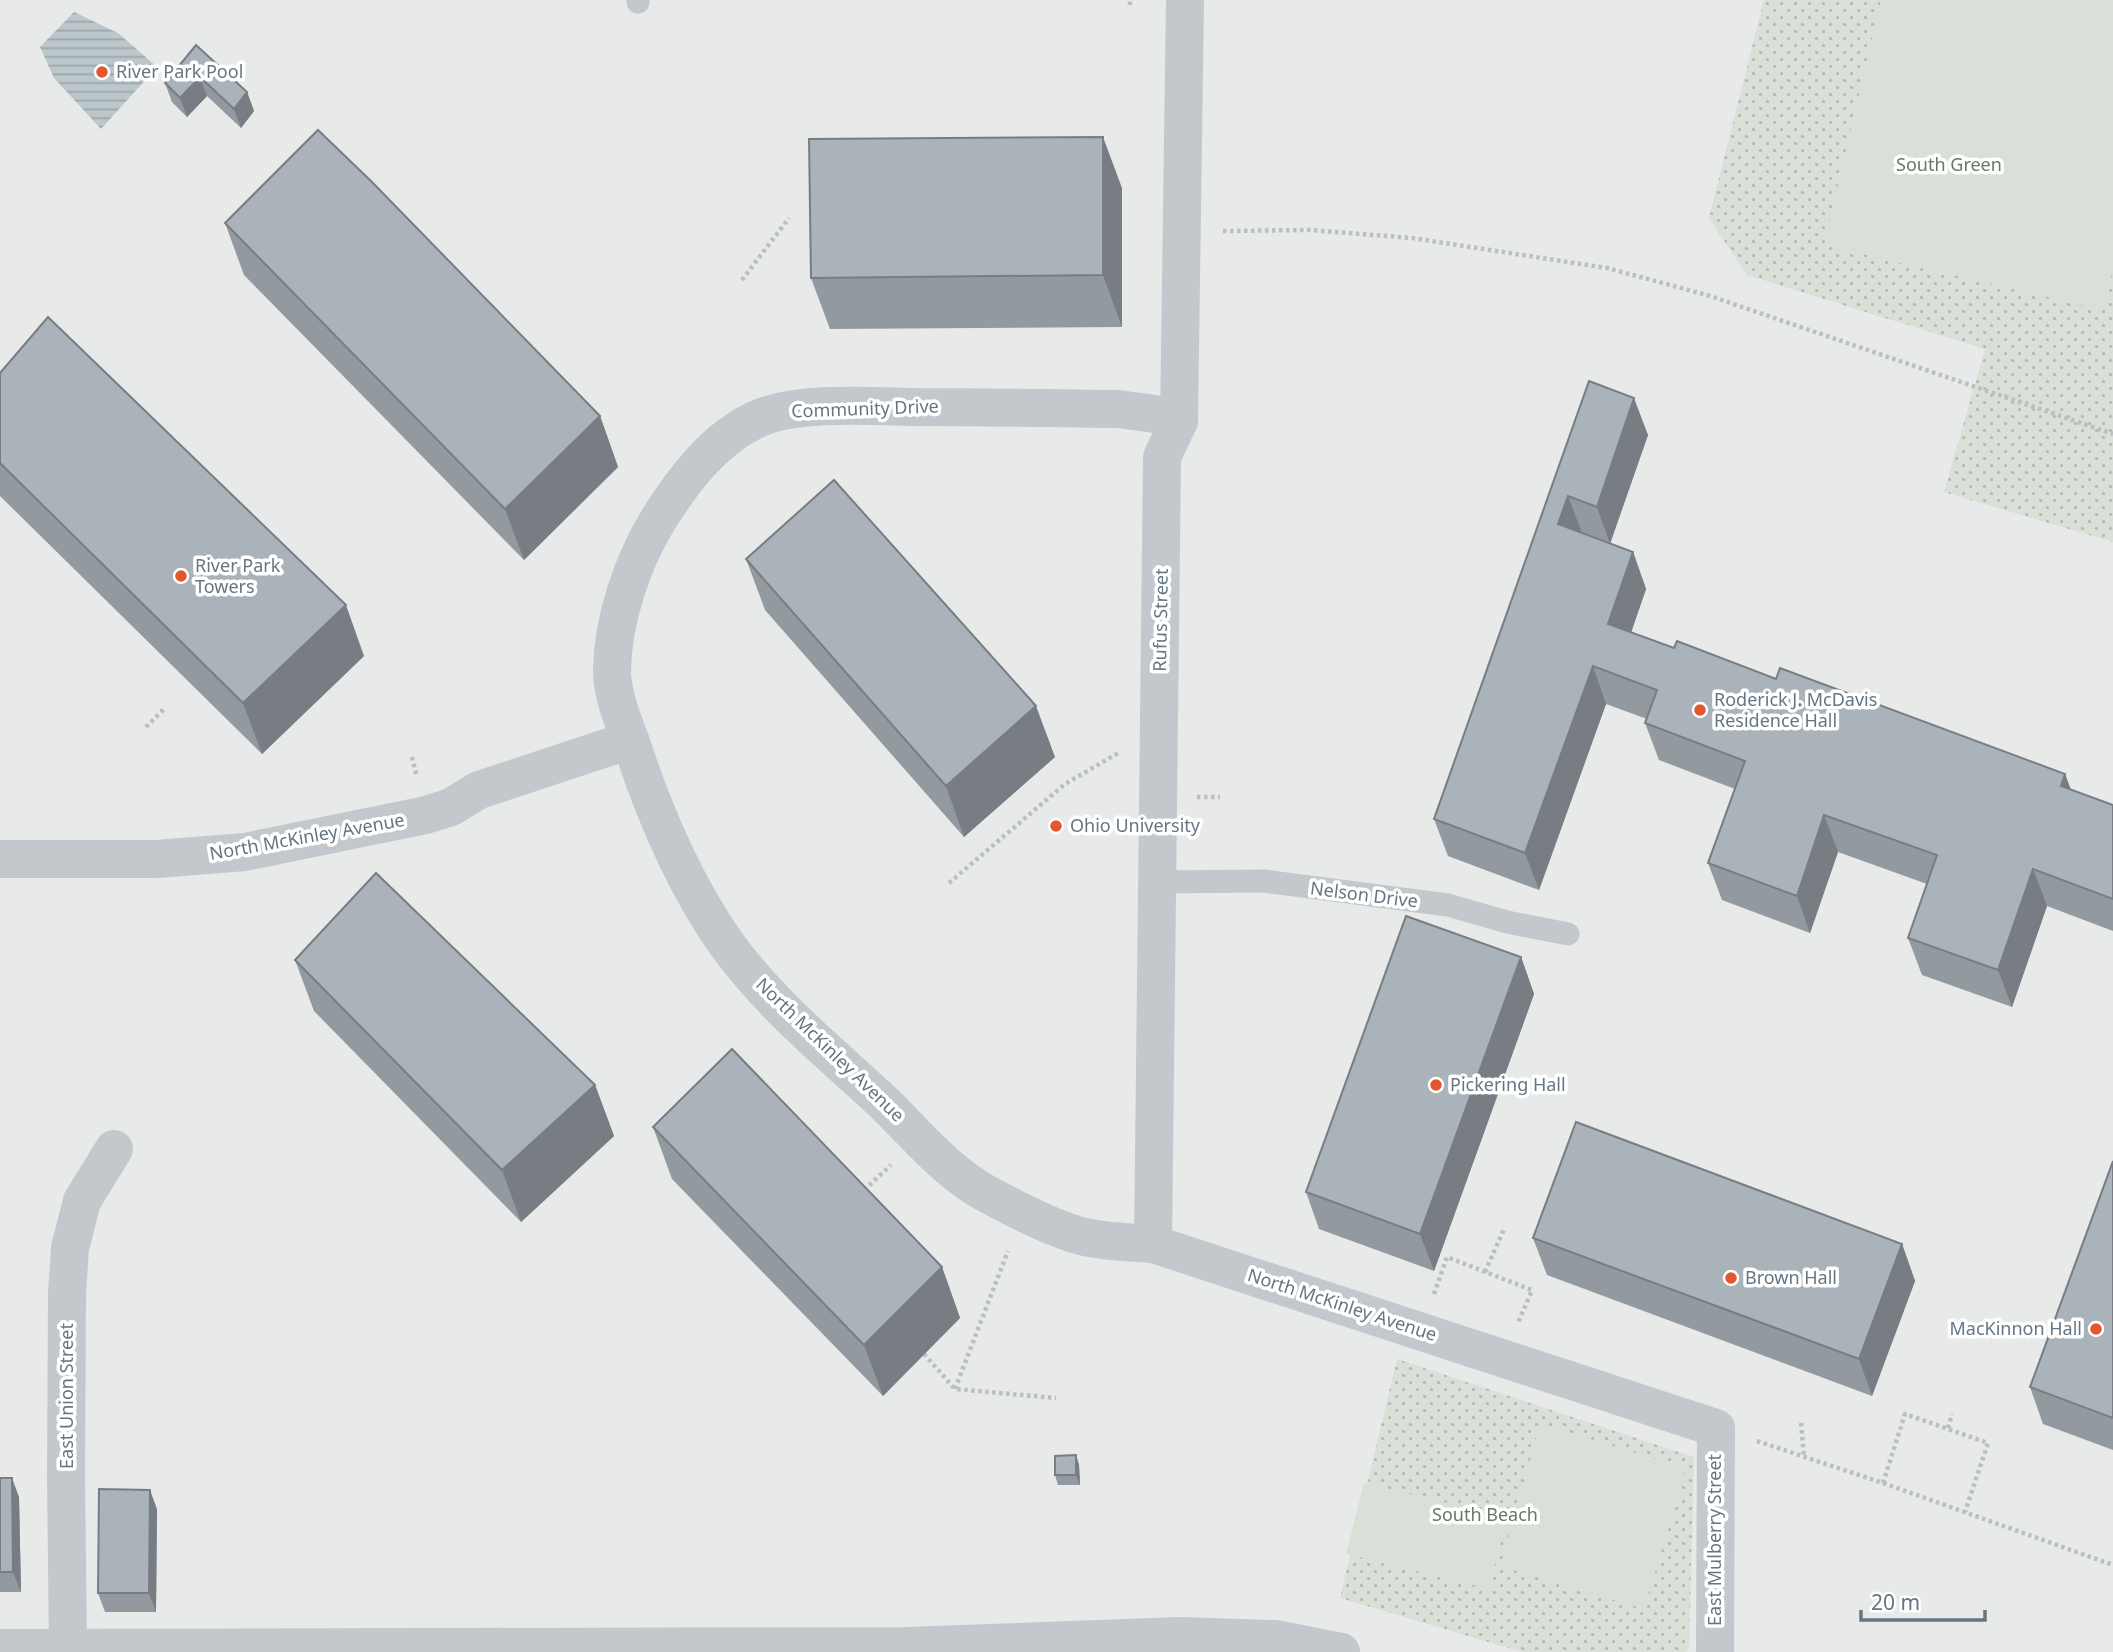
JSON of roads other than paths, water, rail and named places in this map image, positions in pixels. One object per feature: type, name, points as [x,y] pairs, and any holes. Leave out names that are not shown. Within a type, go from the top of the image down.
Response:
[{"type":"street","name":"Rufus Street","points":[[1153,1244],[1162,457],[1179,421],[1185,0]]},
{"type":"street","name":"Community Drive","points":[[630,740],[614,691],[612,670],[621,609],[633,572],[649,535],[674,494],[705,457],[737,430],[781,412],[833,407],[1118,409],[1155,414],[1179,421]]},
{"type":"street","name":"North McKinley Avenue","points":[[0,859],[157,859],[245,852],[426,815],[452,807],[480,790],[630,740],[645,785],[668,836],[711,920],[737,957],[807,1032],[952,1171],[989,1195],[1072,1233],[1107,1240],[1153,1244],[1716,1428]]},
{"type":"street","name":"East Union Street","points":[[68,1650],[66,1467],[67,1294],[70,1248],[82,1201],[114,1149]]},
{"type":"street","name":"East Mulberry Street","points":[[1715,1652],[1716,1428]]},
{"type":"street","points":[[0,1648],[658,1649],[1180,1644],[1275,1639],[1341,1652]]},
{"type":"lane","name":"Nelson Drive","points":[[1157,883],[1264,881],[1448,905],[1507,922],[1568,934]]},
{"type":"place","name":"River Park Pool","points":[[102,72]]},
{"type":"place","name":"River Park Towers","points":[[181,576]]},
{"type":"place","name":"Roderick J. McDavis Residence Hall","points":[[1700,710]]},
{"type":"place","name":"Ohio University","points":[[1056,826]]},
{"type":"place","name":"Pickering Hall","points":[[1436,1085]]},
{"type":"place","name":"Brown Hall","points":[[1731,1278]]},
{"type":"place","name":"MacKinnon Hall","points":[[2096,1329]]},
{"type":"park label","name":"South Green","points":[[1949,165]]},
{"type":"park label","name":"South Beach","points":[[1485,1515]]}]
